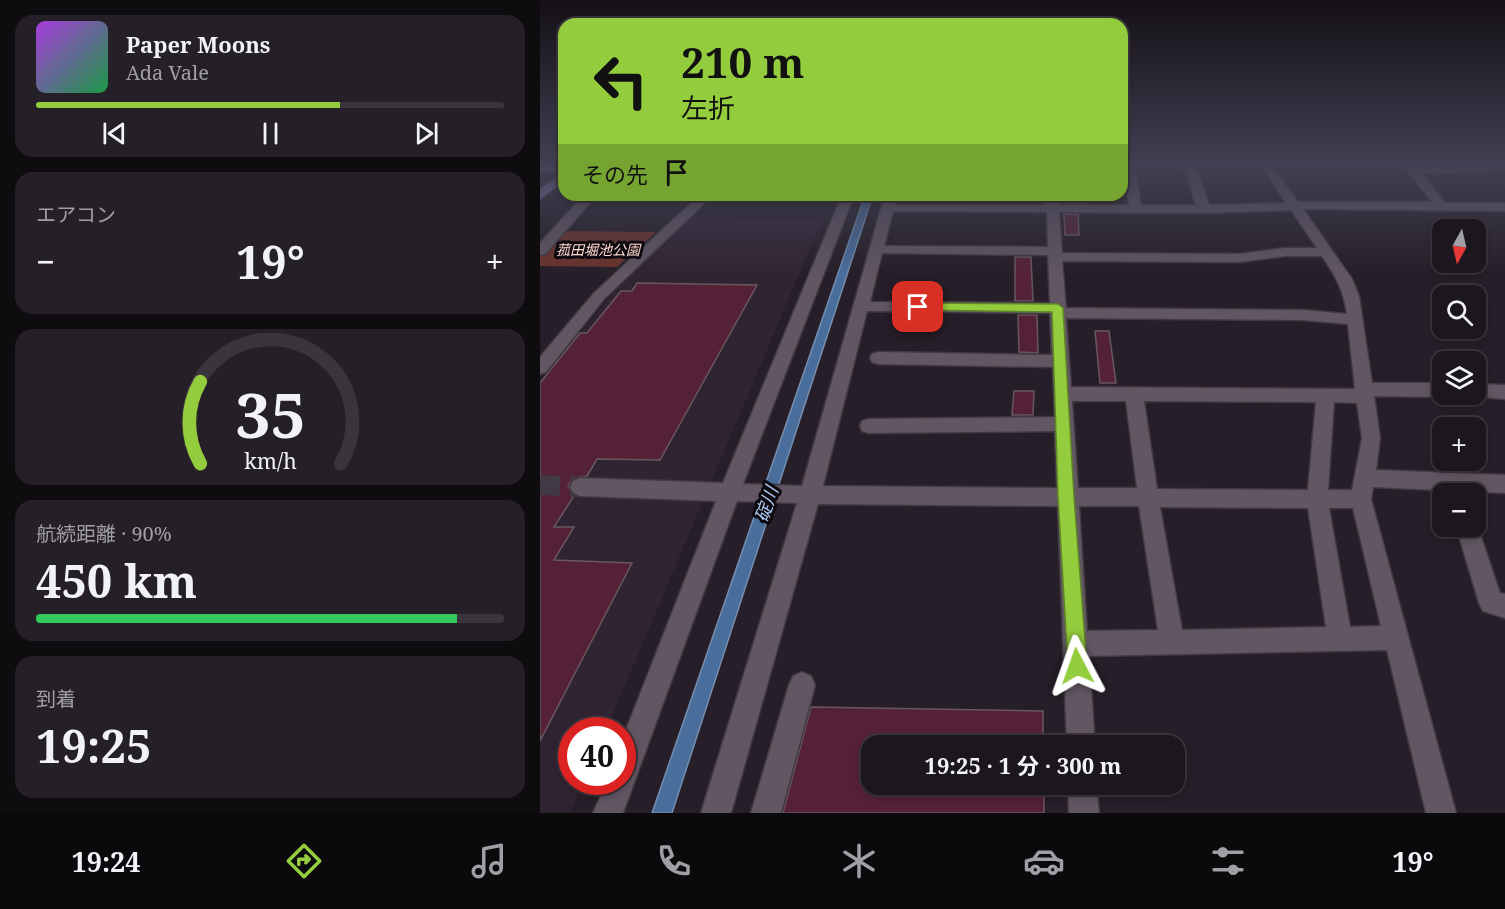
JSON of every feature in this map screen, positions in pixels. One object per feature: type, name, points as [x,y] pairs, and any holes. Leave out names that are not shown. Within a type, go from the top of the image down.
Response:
[{"type":"street","points":[[540,251],[586,201]]},
{"type":"street","points":[[540,368],[599,296],[700,201]]},
{"type":"street","points":[[636,742],[701,566],[734,492],[846,201]]},
{"type":"street","points":[[716,813],[893,201]]},
{"type":"street","points":[[838,392],[871,307],[886,250],[894,201]]},
{"type":"street","points":[[999,201],[1052,202],[1136,209],[1293,205],[1505,207]]},
{"type":"street","points":[[1134,201],[1136,209]]},
{"type":"street","points":[[1201,201],[1204,209]]},
{"type":"street","points":[[1290,201],[1345,279],[1352,296],[1371,438],[1362,489],[1395,638],[1441,813]]},
{"type":"street","points":[[1437,201],[1442,207]]},
{"type":"street","points":[[1052,202],[1080,735]]},
{"type":"street","points":[[886,250],[1239,258],[1325,252]]},
{"type":"street","points":[[871,307],[1303,315],[1357,320]]},
{"type":"street","points":[[878,358],[1060,361]]},
{"type":"street","points":[[1062,394],[1326,395],[1432,390]]},
{"type":"street","points":[[1486,391],[1505,392]]},
{"type":"street","points":[[1134,394],[1148,498],[1172,642]]},
{"type":"street","points":[[1326,395],[1317,499],[1340,639]]},
{"type":"street","points":[[869,426],[1063,424]]},
{"type":"street","points":[[1486,485],[1505,484]]},
{"type":"street","points":[[580,487],[809,495],[1317,499],[1362,489],[1432,488]]},
{"type":"street","points":[[1470,537],[1491,603],[1505,606]]},
{"type":"street","points":[[1076,644],[1395,638]]},
{"type":"street","points":[[766,813],[802,685]]},
{"type":"street","points":[[608,813],[616,795]]},
{"type":"street","points":[[1083,795],[1084,813]]},
{"type":"shaded area","points":[[689,218],[822,220],[612,717],[558,717],[558,795],[578,795],[570,813],[540,813],[540,383],[621,283],[646,258],[668,242]]},
{"type":"green space","name":"菰田堀池公園","points":[[562,231],[656,232],[617,267],[540,266],[540,254]]},
{"type":"water","name":"碇川","points":[[863,201],[871,201],[672,813],[652,813]]},
{"type":"building","points":[[1062,201],[1087,201],[1087,203],[1062,203]]},
{"type":"building","points":[[1064,214],[1078,214],[1079,235],[1065,235]]},
{"type":"building","points":[[1015,257],[1031,257],[1033,301],[1015,301]]},
{"type":"building","points":[[637,283],[757,285],[660,460],[597,459],[587,476],[572,479],[568,486],[574,496],[554,527],[574,527],[554,560],[632,563],[540,741],[540,383],[580,333],[587,333],[621,291],[632,291]]},
{"type":"building","points":[[1018,315],[1037,315],[1038,353],[1019,352]]},
{"type":"building","points":[[1095,331],[1109,331],[1116,383],[1100,383]]},
{"type":"building","points":[[1014,391],[1034,391],[1033,415],[1012,415]]},
{"type":"building","points":[[811,707],[1043,711],[1043,735],[861,735],[861,795],[1044,795],[1044,813],[783,813]]},
{"type":"tunnel","points":[[540,485],[580,487]]},
{"type":"route","points":[[918,307],[1058,308],[1066,497],[1077,666]]}]
